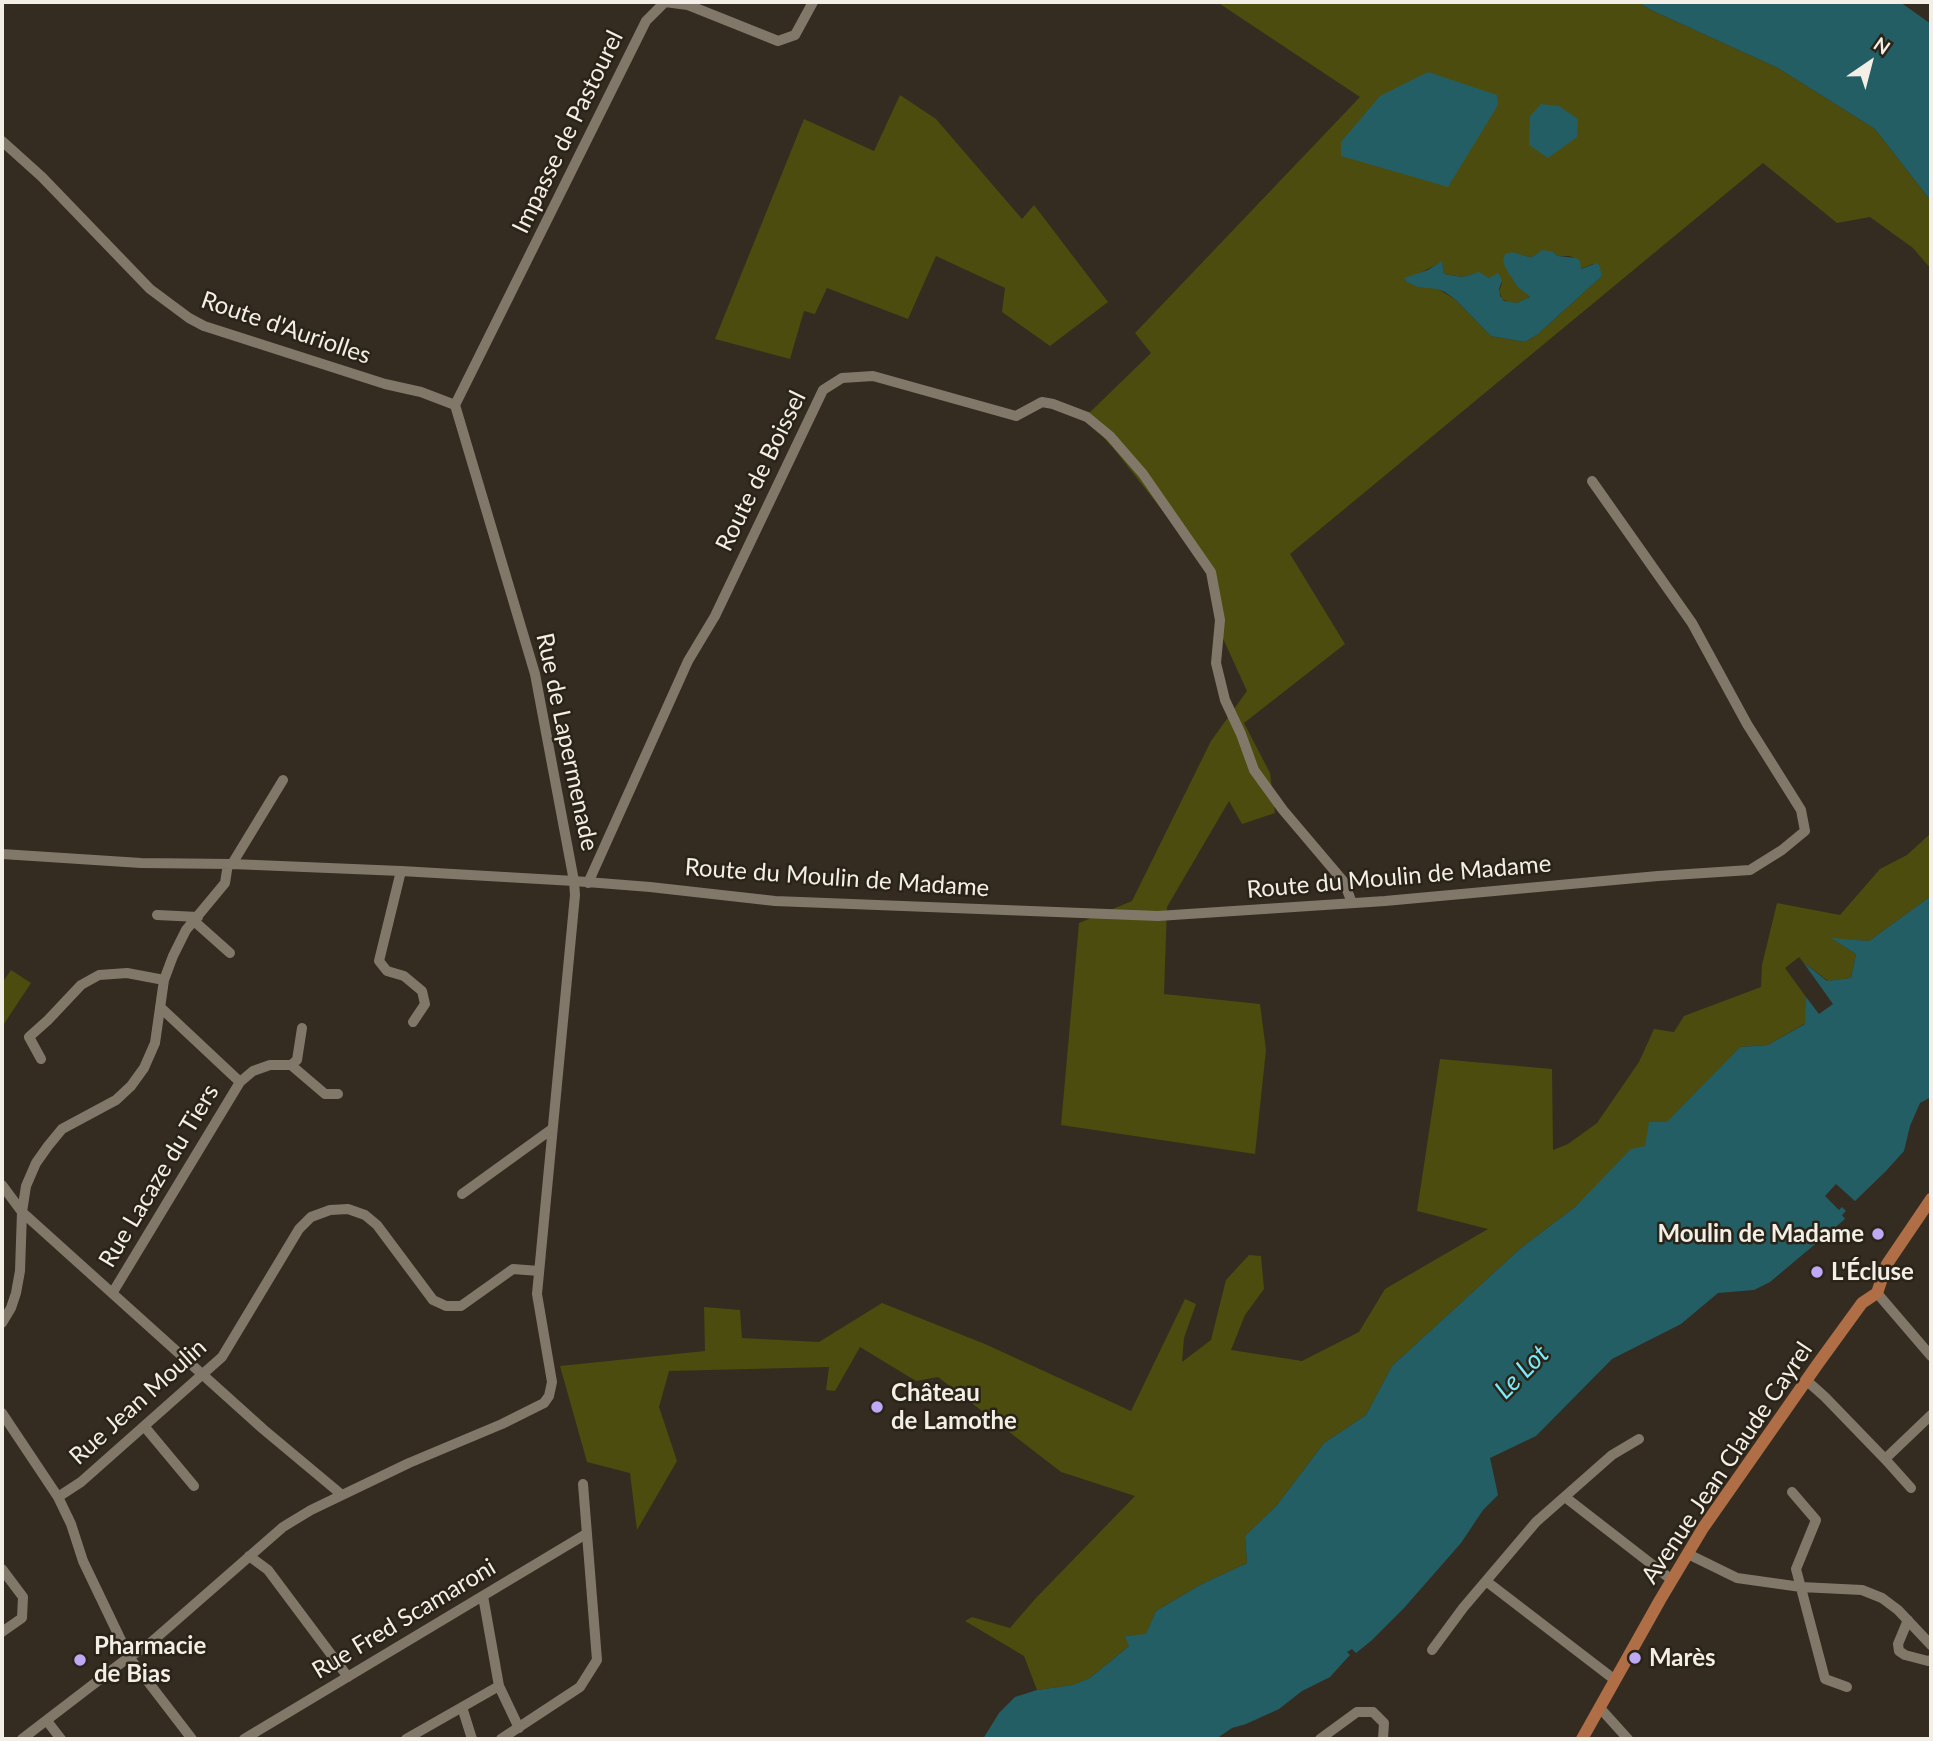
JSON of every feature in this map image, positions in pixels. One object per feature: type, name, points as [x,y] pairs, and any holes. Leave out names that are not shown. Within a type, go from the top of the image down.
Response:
[{"type":"main road","points":[[1877,1293],[1887,1264],[1931,1199]]},
{"type":"main road","name":"Avenue Jean Claude Cayrel","points":[[1582,1739],[1703,1528],[1862,1303],[1877,1293]]},
{"type":"street","name":"Impasse de Pastourel","points":[[455,405],[646,21],[665,2],[688,5],[778,41],[795,35],[813,2]]},
{"type":"street","name":"Route d'Auriolles","points":[[2,141],[42,177],[150,289],[204,327],[455,405]]},
{"type":"street","name":"Route de Boissel","points":[[588,883],[688,661],[715,616],[823,390],[842,378],[873,376],[1016,416],[1042,402],[1053,404],[1087,417],[1110,436],[1143,474],[1211,572],[1220,620],[1216,663],[1225,700],[1254,770],[1283,810],[1344,883],[1352,903]]},
{"type":"street","name":"Rue de Lapermenade","points":[[2,854],[141,863],[401,871],[574,881],[535,674],[455,405]]},
{"type":"street","name":"Route du Moulin de Madame","points":[[574,881],[775,901],[1158,916],[1750,870],[1782,850],[1805,831],[1801,810],[1747,724],[1692,623],[1592,481]]},
{"type":"street","points":[[2,1323],[16,1293],[26,1186],[36,1163],[62,1129],[116,1100],[144,1068],[155,1043],[164,980],[173,956],[186,930],[225,883],[230,864],[283,780]]},
{"type":"street","points":[[401,871],[379,961],[387,971],[404,976],[422,991],[425,1004],[413,1022]]},
{"type":"street","points":[[22,1739],[148,1645],[283,1527],[311,1510],[409,1463],[502,1424],[544,1403],[549,1396],[552,1382],[537,1294],[575,895],[574,881]]},
{"type":"street","points":[[157,915],[196,919],[230,954]]},
{"type":"street","points":[[41,1059],[29,1037],[81,985],[99,975],[127,973],[164,980]]},
{"type":"street","points":[[160,1007],[240,1082],[254,1071],[270,1065],[292,1065],[326,1094],[338,1094]]},
{"type":"street","points":[[292,1065],[297,1060],[302,1028]]},
{"type":"street","name":"Rue Lacaze du Tiers","points":[[113,1292],[240,1082]]},
{"type":"street","points":[[461,1194],[552,1129]]},
{"type":"street","name":"Rue Lacaze du Tiers","points":[[2,1185],[22,1212],[264,1429],[342,1495]]},
{"type":"street","name":"Rue Jean Moulin","points":[[58,1497],[81,1482],[222,1357],[299,1228],[311,1217],[330,1210],[348,1209],[365,1215],[377,1225],[433,1300],[446,1306],[461,1306],[513,1269],[539,1271]]},
{"type":"street","points":[[1877,1293],[1931,1356]]},
{"type":"street","points":[[1806,1380],[1911,1488]]},
{"type":"street","points":[[2,1413],[58,1497],[71,1524],[83,1561],[129,1657],[192,1739]]},
{"type":"street","points":[[1885,1459],[1931,1415]]},
{"type":"street","points":[[144,1426],[194,1486]]},
{"type":"street","points":[[1432,1650],[1463,1608],[1536,1522],[1612,1455],[1639,1439]]},
{"type":"street","points":[[501,1739],[580,1687],[597,1660],[583,1484]]},
{"type":"street","points":[[1792,1492],[1816,1520],[1796,1569],[1825,1679],[1847,1687]]},
{"type":"street","points":[[1565,1497],[1672,1580]]},
{"type":"street","name":"Rue Fred Scamaroni","points":[[244,1739],[586,1534]]},
{"type":"street","points":[[1688,1554],[1737,1578],[1801,1587],[1862,1590],[1882,1598],[1908,1620],[1931,1645]]},
{"type":"street","points":[[249,1556],[268,1570],[348,1677]]},
{"type":"street","points":[[2,1569],[23,1597],[22,1618],[2,1632]]},
{"type":"street","points":[[1486,1581],[1615,1680]]},
{"type":"street","points":[[483,1596],[499,1686],[519,1728]]},
{"type":"street","points":[[1908,1620],[1898,1644],[1899,1651],[1905,1655],[1931,1660]]},
{"type":"street","points":[[406,1739],[499,1686]]},
{"type":"street","points":[[462,1707],[472,1739]]},
{"type":"street","points":[[1600,1708],[1628,1739]]},
{"type":"street","points":[[1320,1739],[1357,1712],[1373,1712],[1384,1723],[1383,1739]]},
{"type":"street","points":[[47,1721],[61,1739]]},
{"type":"shaded area","points":[[1217,2],[1638,2],[1778,68],[1875,129],[1931,201],[1931,269],[1913,248],[1870,217],[1837,223],[1763,163],[1290,554],[1345,644],[1244,723],[1270,773],[1275,813],[1242,824],[1229,801],[1167,907],[1164,994],[1260,1004],[1266,1050],[1255,1154],[1061,1125],[1079,923],[1132,901],[1211,741],[1247,691],[1220,632],[1215,577],[1114,449],[1085,417],[1151,353],[1135,333],[1360,97]],"holes":[[[1553,252],[1558,256],[1580,260],[1580,269],[1593,264],[1602,276],[1538,334],[1525,342],[1491,336],[1456,300],[1416,275],[1442,262],[1444,274],[1462,277],[1476,273],[1502,283],[1499,291],[1502,299],[1516,303],[1530,297],[1523,291],[1517,254],[1529,257]]]},
{"type":"shaded area","points":[[900,95],[936,119],[1022,219],[1034,205],[1108,302],[1050,346],[1002,312],[1005,288],[936,256],[908,319],[827,288],[815,314],[804,311],[790,359],[715,339],[804,119],[874,151]]},
{"type":"shaded area","points":[[1931,833],[1931,896],[1869,941],[1833,939],[1856,954],[1851,978],[1828,981],[1799,957],[1785,968],[1806,997],[1806,1023],[1768,1045],[1740,1047],[1645,1146],[1575,1207],[1521,1248],[1392,1366],[1366,1415],[1324,1443],[1277,1505],[1245,1536],[1247,1563],[1200,1585],[1156,1611],[1146,1635],[1125,1636],[1130,1645],[1090,1678],[1074,1685],[1037,1690],[1024,1656],[965,1621],[972,1617],[1010,1628],[1135,1496],[1061,1472],[938,1377],[916,1381],[860,1347],[835,1391],[826,1390],[829,1367],[669,1371],[659,1407],[677,1461],[637,1530],[630,1473],[587,1462],[560,1366],[705,1351],[704,1307],[740,1310],[742,1338],[819,1342],[882,1303],[985,1344],[1131,1411],[1185,1299],[1196,1304],[1184,1338],[1182,1362],[1211,1340],[1226,1280],[1249,1255],[1261,1256],[1264,1289],[1245,1315],[1231,1350],[1302,1361],[1359,1332],[1385,1289],[1488,1229],[1417,1211],[1440,1059],[1552,1069],[1553,1150],[1568,1144],[1597,1123],[1639,1062],[1654,1029],[1674,1032],[1684,1016],[1761,987],[1762,965],[1777,903],[1840,915],[1880,869],[1907,855]]},
{"type":"shaded area","points":[[11,970],[31,983],[2,1027],[2,983]]},
{"type":"water","points":[[1638,2],[1900,2],[1931,24],[1931,201],[1875,129],[1778,68]]},
{"type":"water","points":[[1428,72],[1497,95],[1498,105],[1448,187],[1341,156],[1341,142],[1380,96]]},
{"type":"water","points":[[1541,104],[1559,106],[1578,119],[1577,137],[1548,158],[1529,145],[1530,116]]},
{"type":"water","points":[[1542,250],[1558,256],[1576,258],[1580,260],[1581,269],[1597,263],[1602,276],[1538,334],[1525,342],[1491,336],[1445,292],[1418,287],[1404,278],[1428,270],[1442,261],[1444,274],[1462,277],[1479,272],[1489,278],[1498,273],[1502,280],[1500,296],[1504,301],[1516,303],[1530,297],[1517,286],[1506,269],[1503,261],[1505,254],[1512,252],[1529,257]]},
{"type":"water","name":"Le Lot","points":[[1931,896],[1931,1097],[1920,1103],[1910,1126],[1904,1151],[1855,1201],[1836,1184],[1825,1196],[1839,1210],[1842,1207],[1846,1211],[1842,1215],[1845,1219],[1770,1282],[1754,1290],[1718,1293],[1681,1324],[1612,1359],[1536,1436],[1490,1458],[1498,1495],[1483,1510],[1461,1543],[1371,1641],[1356,1653],[1352,1649],[1347,1652],[1350,1655],[1330,1677],[1302,1691],[1279,1709],[1232,1728],[1216,1739],[983,1739],[999,1713],[1015,1697],[1037,1690],[1073,1685],[1090,1678],[1129,1646],[1125,1636],[1146,1634],[1156,1611],[1200,1585],[1247,1563],[1245,1536],[1277,1505],[1324,1443],[1366,1415],[1392,1366],[1521,1248],[1575,1207],[1631,1149],[1645,1146],[1649,1122],[1667,1122],[1740,1047],[1768,1045],[1805,1024],[1806,997],[1819,1014],[1833,1004],[1803,962],[1827,981],[1851,978],[1856,954],[1831,938],[1869,941]]},
{"type":"place","name":"Moulin de Madame","points":[[1878,1234]]},
{"type":"place","name":"L'Écluse","points":[[1817,1272]]},
{"type":"place","name":"Château de Lamothe","points":[[877,1407]]},
{"type":"place","name":"Marès","points":[[1635,1658]]},
{"type":"place","name":"Pharmacie de Bias","points":[[80,1660]]}]
